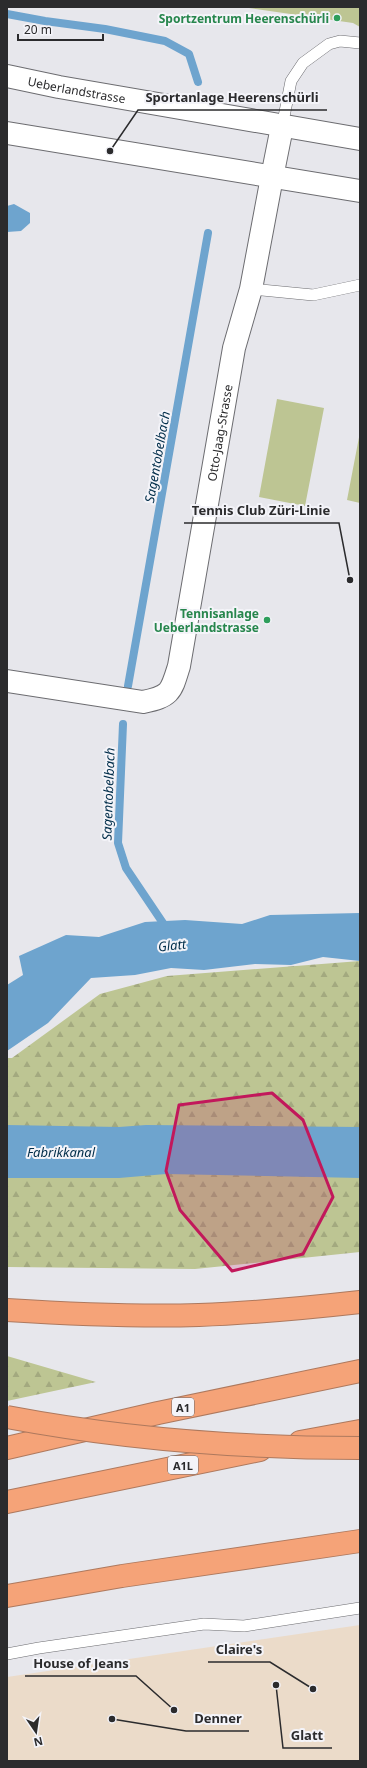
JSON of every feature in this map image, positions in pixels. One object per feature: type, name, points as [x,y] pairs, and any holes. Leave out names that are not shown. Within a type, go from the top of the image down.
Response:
[{"type":"highway","points":[[7,1310],[124,1316],[200,1315],[277,1310],[360,1302]]},
{"type":"highway","name":"A1","points":[[7,1448],[158,1413],[360,1371]]},
{"type":"highway","points":[[7,1417],[110,1433],[186,1440],[262,1445],[360,1448]]},
{"type":"highway","name":"A1L","points":[[7,1502],[138,1474],[360,1431]]},
{"type":"highway","points":[[7,1596],[130,1575],[360,1541]]},
{"type":"main road","name":"Ueberlandstrasse","points":[[7,76],[59,87],[282,127],[360,139]]},
{"type":"main road","name":"Otto-Jaag-Strasse","points":[[7,681],[143,702],[160,698],[172,689],[179,666],[234,348],[251,289],[282,127]]},
{"type":"main road","points":[[7,133],[360,191]]},
{"type":"lane","points":[[282,127],[291,82],[303,63],[329,44],[340,41],[360,43]]},
{"type":"lane","points":[[251,289],[313,296],[360,285]]},
{"type":"lane","points":[[7,1654],[204,1624],[244,1626],[360,1608]]},
{"type":"highlighted area","points":[[272,1093],[303,1120],[333,1197],[303,1254],[232,1271],[180,1210],[166,1171],[179,1105]]},
{"type":"shaded area","points":[[360,1625],[360,1761],[7,1761],[7,1677]]},
{"type":"green space","name":"Sportzentrum Heerenschürli","points":[[242,7],[360,7],[360,27],[353,23]]},
{"type":"green space","points":[[277,399],[324,408],[305,506],[259,497]]},
{"type":"green space","points":[[360,432],[360,503],[347,500]]},
{"type":"green space","points":[[360,961],[360,1252],[195,1269],[7,1267],[7,1058],[12,1058],[100,994],[167,976]]},
{"type":"green space","points":[[7,1356],[96,1382],[7,1401]]},
{"type":"water","points":[[14,204],[30,213],[30,223],[21,231],[7,232],[7,206]]},
{"type":"water","points":[[360,913],[360,961],[323,957],[291,965],[255,964],[204,970],[171,968],[135,975],[91,978],[48,1023],[7,1051],[7,985],[23,975],[19,956],[66,935],[99,937],[145,922],[185,920],[242,924],[270,915]]},
{"type":"water","name":"Fabrikkanal","points":[[7,1125],[119,1127],[146,1125],[360,1127],[360,1178],[166,1174],[119,1178],[7,1178]]},
{"type":"waterway","name":"Sagentobelbach","points":[[7,14],[105,29],[165,41],[189,54],[198,82]]},
{"type":"waterway","name":"Sagentobelbach","points":[[128,686],[208,233]]},
{"type":"waterway","name":"Sagentobelbach","points":[[123,724],[118,843],[126,868],[167,929]]},
{"type":"place","name":"Sportzentrum Heerenschürli","points":[[337,18]]},
{"type":"place","name":"Sportanlage Heerenschürli","points":[[110,151]]},
{"type":"place","name":"Tennis Club Züri-Linie","points":[[350,580]]},
{"type":"place","name":"Tennisanlage Ueberlandstrasse","points":[[267,620]]},
{"type":"place","name":"Glatt","points":[[276,1685]]},
{"type":"place","name":"Claire's","points":[[313,1689]]},
{"type":"place","name":"House of Jeans","points":[[174,1710]]},
{"type":"place","name":"Denner","points":[[112,1719]]}]
